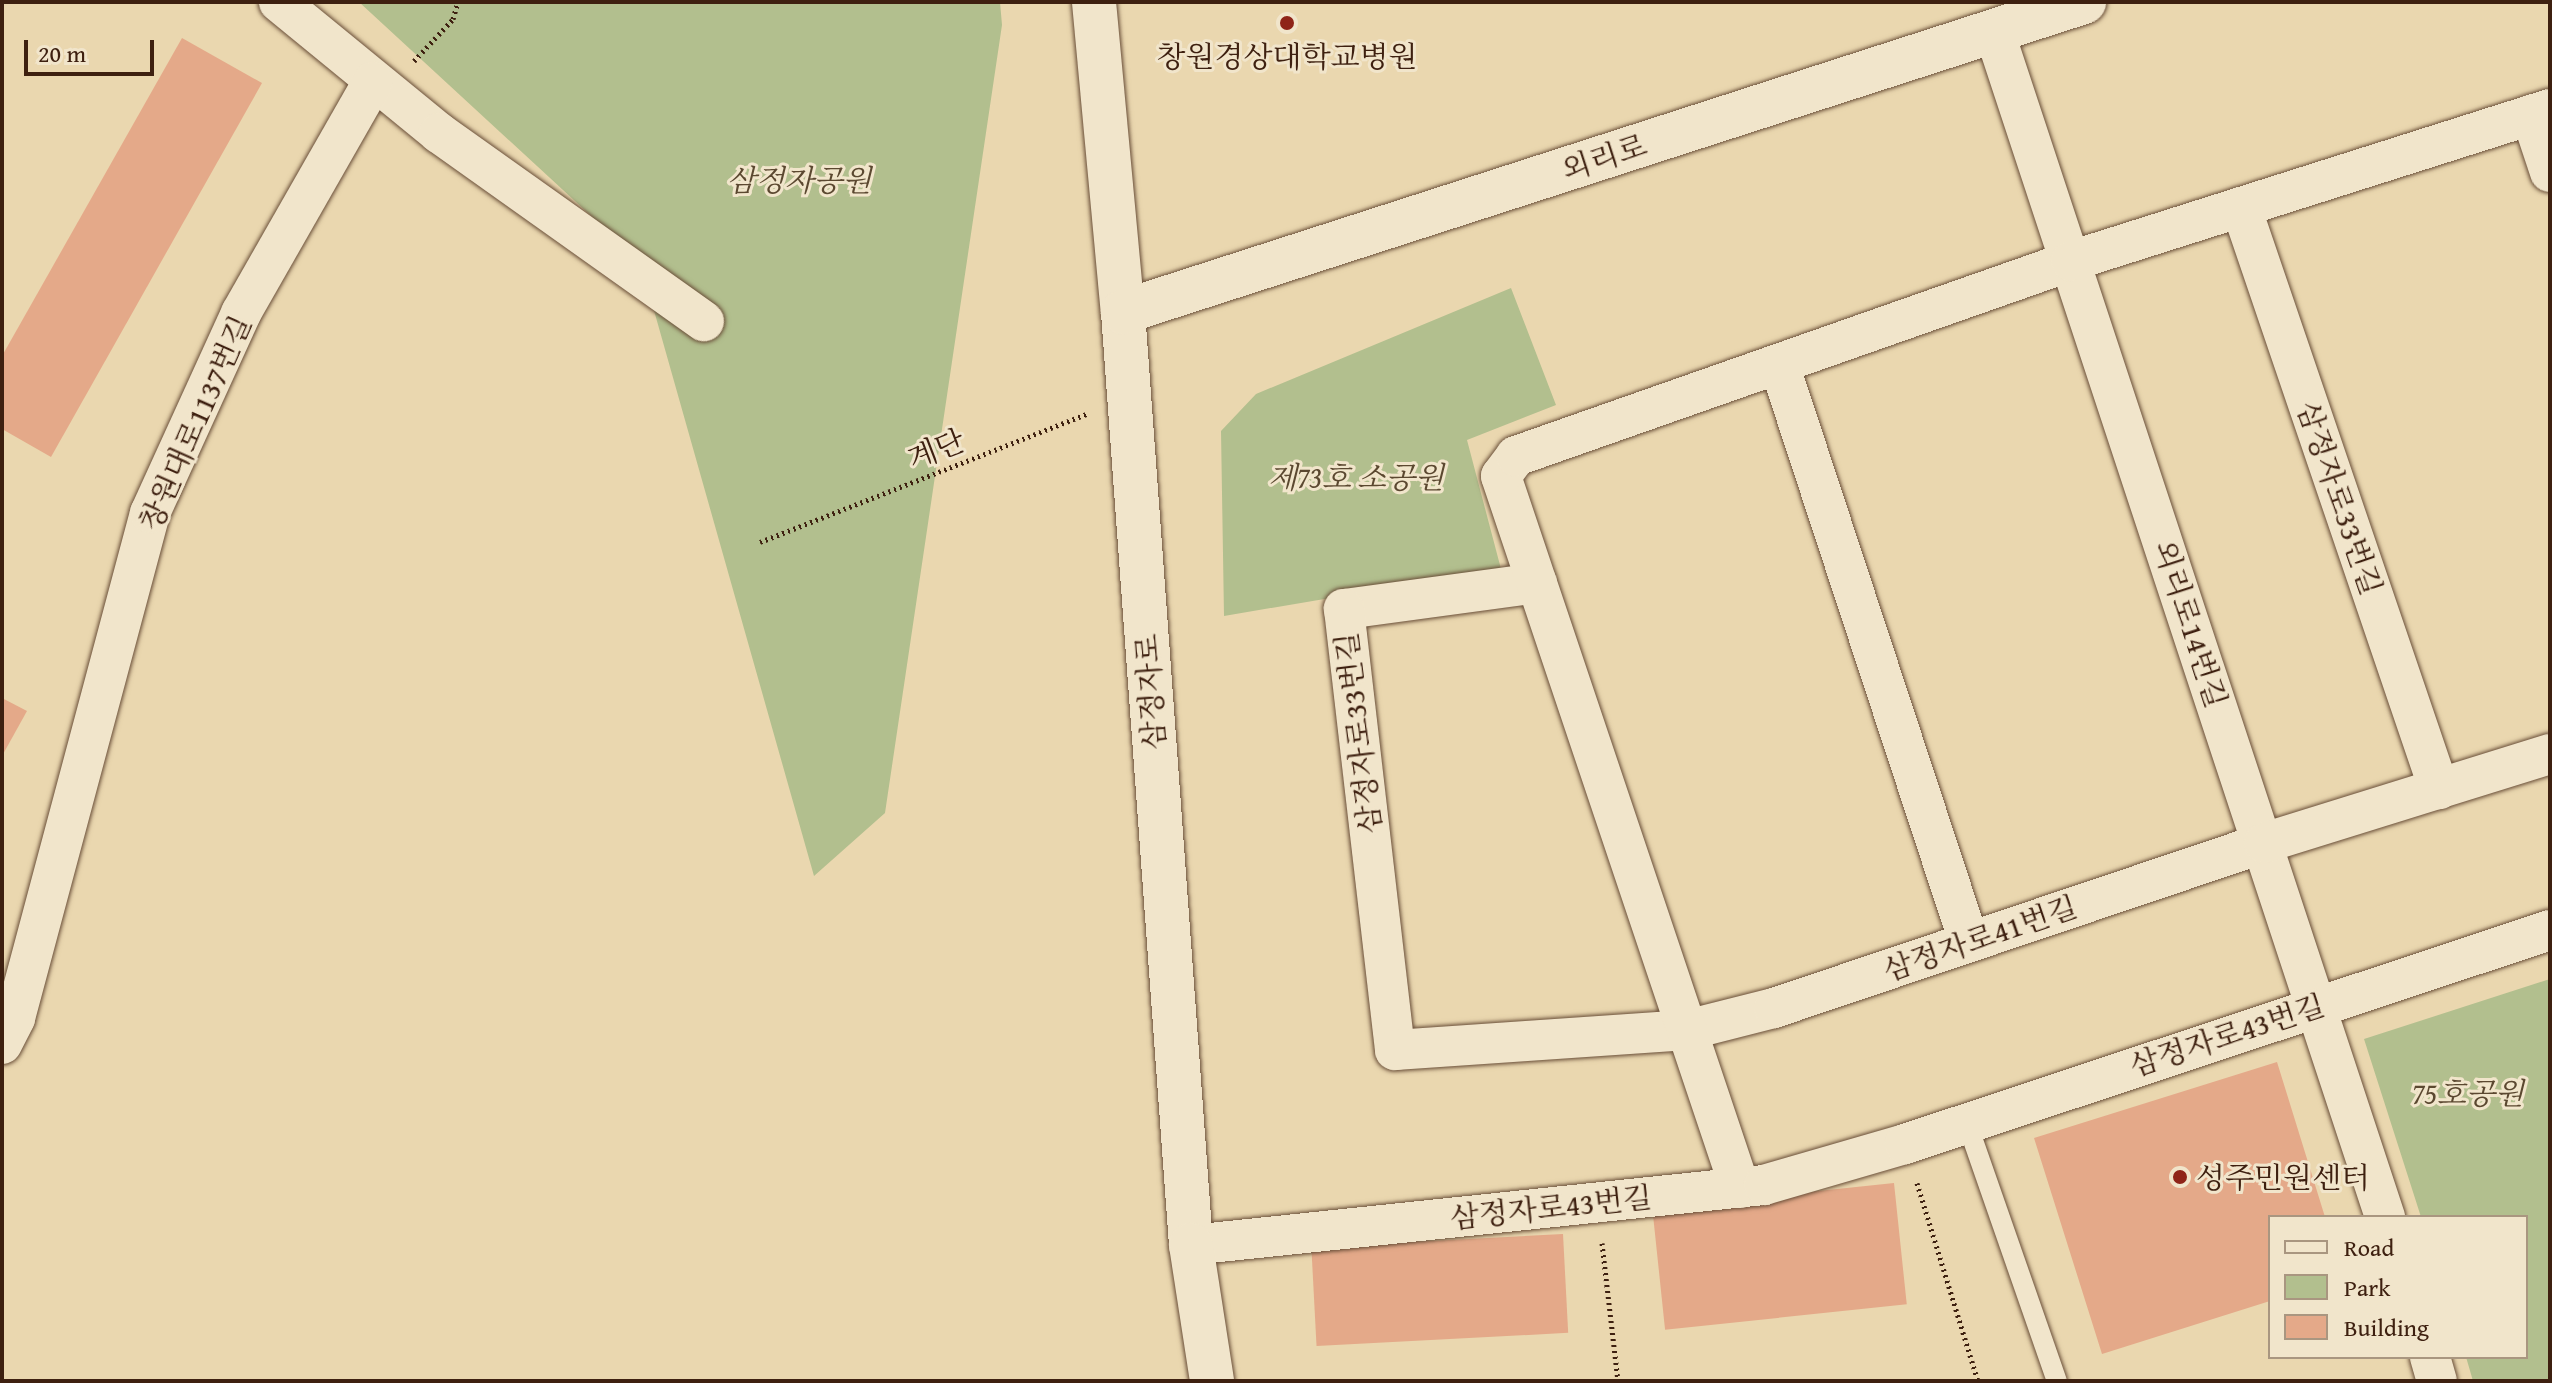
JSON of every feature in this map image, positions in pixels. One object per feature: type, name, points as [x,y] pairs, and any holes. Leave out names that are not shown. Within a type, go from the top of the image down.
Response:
[{"type":"street","points":[[279,2],[379,87],[704,321]]},
{"type":"street","name":"삼정자로","points":[[1094,2],[1123,312],[1191,1245],[1212,1381]]},
{"type":"street","name":"외리로","points":[[1123,312],[2084,2]]},
{"type":"street","name":"외리로14번길","points":[[1994,31],[2318,1005],[2384,1215]]},
{"type":"street","name":"창원대로1137번길","points":[[2,1044],[19,1003],[150,513],[241,313],[379,87]]},
{"type":"street","points":[[1740,1188],[1501,476],[1516,456],[2071,261],[2541,112],[2550,172]]},
{"type":"street","name":"삼정자로33번길","points":[[2241,207],[2439,789]]},
{"type":"street","points":[[1779,364],[1969,942]]},
{"type":"street","name":"삼정자로33번길","points":[[1395,1050],[1344,609],[1537,583]]},
{"type":"street","name":"삼정자로41번길","points":[[1395,1050],[1687,1030],[1774,1008],[2264,843],[2550,754]]},
{"type":"street","name":"삼정자로43번길","points":[[1191,1245],[1740,1188],[1905,1144],[2550,930]]},
{"type":"street","points":[[2431,1359],[2437,1381]]},
{"type":"lane","points":[[1967,1123],[2057,1381]]},
{"type":"path","points":[[379,87],[453,19],[458,2]]},
{"type":"path","name":"계단","points":[[760,542],[1129,397]]},
{"type":"path","points":[[1905,1144],[1978,1381]]},
{"type":"path","points":[[1597,1203],[1618,1381]]},
{"type":"green space","name":"삼정자공원","points":[[359,2],[1000,2],[1002,25],[885,813],[814,876],[640,261]]},
{"type":"green space","name":"제73호 소공원","points":[[1511,288],[1556,405],[1467,440],[1501,569],[1224,616],[1221,431],[1256,394]]},
{"type":"green space","name":"75호공원","points":[[2550,979],[2550,1381],[2473,1381],[2467,1359],[2528,1359],[2528,1215],[2420,1215],[2364,1039]]},
{"type":"building","points":[[182,38],[262,83],[51,457],[2,429],[2,356]]},
{"type":"building","points":[[2,698],[27,711],[2,756]]},
{"type":"building","name":"성주민원센터","points":[[2277,1062],[2324,1215],[2268,1215],[2268,1302],[2102,1354],[2034,1138]]},
{"type":"building","points":[[1894,1183],[1907,1304],[1665,1330],[1652,1208]]},
{"type":"building","points":[[1563,1234],[1568,1333],[1317,1346],[1311,1247]]},
{"type":"place","name":"창원경상대학교병원","points":[[1287,23]]},
{"type":"place","name":"성주민원센터","points":[[2180,1177]]}]
